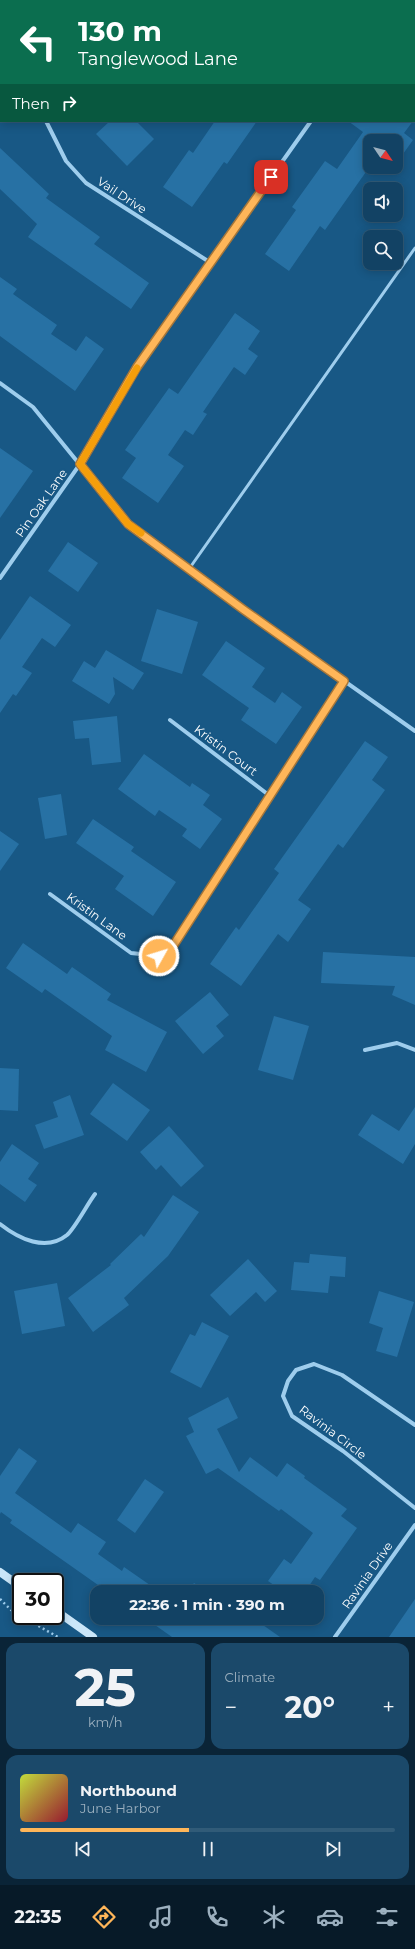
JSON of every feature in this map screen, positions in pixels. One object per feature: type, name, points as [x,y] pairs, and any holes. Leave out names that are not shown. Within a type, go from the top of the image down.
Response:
[{"type":"street","name":"Vail Drive","points":[[46,122],[66,161],[86,183],[210,263]]},
{"type":"street","name":"Pin Oak Lane","points":[[0,578],[80,464],[137,367],[310,122]]},
{"type":"street","points":[[0,383],[33,407],[128,524],[415,731]]},
{"type":"street","name":"Kristin Lane","points":[[50,894],[131,953],[159,956],[173,946],[344,681]]},
{"type":"street","name":"Kristin Court","points":[[170,720],[270,796]]},
{"type":"street","points":[[365,1050],[397,1043],[415,1050]]},
{"type":"street","points":[[0,1224],[10,1232],[30,1242],[51,1244],[68,1234],[95,1194]]},
{"type":"street","name":"Ravinia Circle","points":[[415,1425],[342,1375],[314,1364],[296,1370],[288,1381],[283,1396],[292,1416],[343,1451],[415,1508]]},
{"type":"street","name":"Ravinia Drive","points":[[335,1637],[415,1525]]},
{"type":"street","points":[[0,1572],[12,1581]]},
{"type":"street","points":[[64,1616],[93,1637]]},
{"type":"lane","points":[[189,569],[415,248]]},
{"type":"path","points":[[0,1599],[12,1611]]},
{"type":"path","points":[[37,1625],[58,1637]]},
{"type":"building","points":[[109,122],[137,122],[154,139],[127,166],[96,134]]},
{"type":"building","points":[[214,122],[256,122],[227,164],[224,162],[192,207],[163,187],[189,150],[193,153]]},
{"type":"building","points":[[349,122],[412,122],[404,133],[413,140],[403,154],[403,134],[363,134],[363,174],[364,174],[325,230],[320,226],[289,271],[265,254],[296,210],[292,207],[325,161],[337,169],[363,132]]},
{"type":"building","points":[[0,148],[49,194],[46,198],[100,237],[94,244],[149,283],[131,309],[28,237],[37,224],[0,189]]},
{"type":"building","points":[[0,277],[17,289],[13,294],[57,325],[51,334],[76,351],[86,336],[104,349],[75,391],[0,336]]},
{"type":"building","points":[[235,313],[260,331],[248,349],[258,356],[245,375],[234,367],[203,412],[207,414],[193,435],[185,430],[168,455],[184,466],[158,503],[122,478],[136,458],[125,450],[169,388],[178,394]]},
{"type":"building","points":[[0,448],[33,471],[0,518]]},
{"type":"building","points":[[68,542],[98,563],[78,592],[48,571]]},
{"type":"building","points":[[30,596],[71,625],[55,647],[42,638],[22,667],[32,673],[16,696],[13,694],[0,713],[0,640]]},
{"type":"building","points":[[157,609],[198,622],[182,674],[141,661]]},
{"type":"building","points":[[226,641],[265,668],[252,687],[275,703],[282,692],[302,707],[276,744],[241,720],[249,708],[202,675]]},
{"type":"building","points":[[106,650],[144,673],[133,690],[113,677],[115,694],[109,704],[72,681],[84,661],[95,668]]},
{"type":"building","points":[[117,716],[121,762],[92,765],[89,738],[75,739],[73,721]]},
{"type":"building","points":[[365,741],[388,757],[372,780],[385,790],[343,848],[338,844],[298,900],[311,909],[288,942],[278,934],[241,986],[210,964],[236,927],[239,930],[279,873],[274,869]]},
{"type":"building","points":[[144,754],[190,787],[192,783],[210,795],[203,805],[222,819],[200,849],[182,836],[187,829],[159,810],[155,816],[118,789]]},
{"type":"building","points":[[61,794],[67,835],[45,839],[38,798]]},
{"type":"building","points":[[93,819],[134,847],[131,851],[176,882],[153,916],[115,889],[124,876],[76,843]]},
{"type":"building","points":[[0,831],[19,844],[0,871]]},
{"type":"building","points":[[23,943],[67,974],[72,967],[111,994],[107,1000],[167,1032],[146,1072],[105,1050],[112,1036],[45,989],[42,993],[6,968]]},
{"type":"building","points":[[323,952],[415,957],[415,1005],[392,995],[395,986],[321,983]]},
{"type":"building","points":[[210,992],[229,1015],[216,1026],[224,1036],[203,1054],[175,1021]]},
{"type":"building","points":[[274,1016],[309,1026],[293,1080],[258,1070]]},
{"type":"building","points":[[0,1068],[19,1069],[18,1111],[0,1110]]},
{"type":"building","points":[[113,1083],[150,1110],[127,1141],[90,1114]]},
{"type":"building","points":[[70,1095],[84,1135],[44,1149],[35,1125],[58,1117],[53,1102]]},
{"type":"building","points":[[415,1107],[415,1144],[403,1164],[358,1135],[372,1114],[399,1131]]},
{"type":"building","points":[[169,1126],[204,1166],[181,1187],[161,1165],[156,1170],[140,1152]]},
{"type":"building","points":[[12,1144],[39,1163],[28,1179],[37,1185],[25,1202],[0,1184],[0,1162]]},
{"type":"building","points":[[173,1195],[199,1212],[168,1256],[124,1298],[129,1305],[93,1332],[68,1298],[111,1265],[110,1264],[141,1234],[144,1237]]},
{"type":"building","points":[[310,1254],[346,1257],[345,1277],[330,1276],[328,1293],[291,1290],[294,1262],[309,1263]]},
{"type":"building","points":[[248,1259],[277,1291],[265,1302],[256,1292],[230,1316],[210,1295]]},
{"type":"building","points":[[57,1283],[65,1326],[22,1334],[14,1291]]},
{"type":"building","points":[[379,1291],[414,1302],[397,1357],[376,1351],[383,1328],[369,1323]]},
{"type":"building","points":[[202,1322],[229,1336],[201,1388],[170,1372],[190,1334],[195,1336]]},
{"type":"building","points":[[228,1397],[238,1418],[217,1429],[239,1472],[250,1457],[277,1477],[287,1463],[305,1476],[304,1478],[347,1509],[341,1516],[357,1528],[320,1580],[315,1577],[310,1585],[274,1585],[268,1581],[284,1559],[291,1564],[313,1533],[281,1509],[279,1511],[218,1468],[206,1474],[186,1436],[194,1432],[188,1418]]},
{"type":"building","points":[[19,1448],[37,1461],[15,1493],[71,1533],[78,1523],[106,1542],[98,1554],[122,1571],[124,1567],[150,1585],[98,1585],[10,1523],[12,1520],[1,1512],[0,1514],[0,1476]]},
{"type":"building","points":[[145,1479],[164,1492],[135,1533],[117,1520]]},
{"type":"building","points":[[415,1599],[415,1637],[389,1637]]},
{"type":"building","points":[[155,1625],[263,1625],[280,1637],[172,1637]]},
{"type":"slow traffic","points":[[137,368],[80,464],[128,524],[141,533]]},
{"type":"route","points":[[159,956],[173,946],[344,681],[244,610],[128,524],[80,464],[137,367],[271,177]]}]
